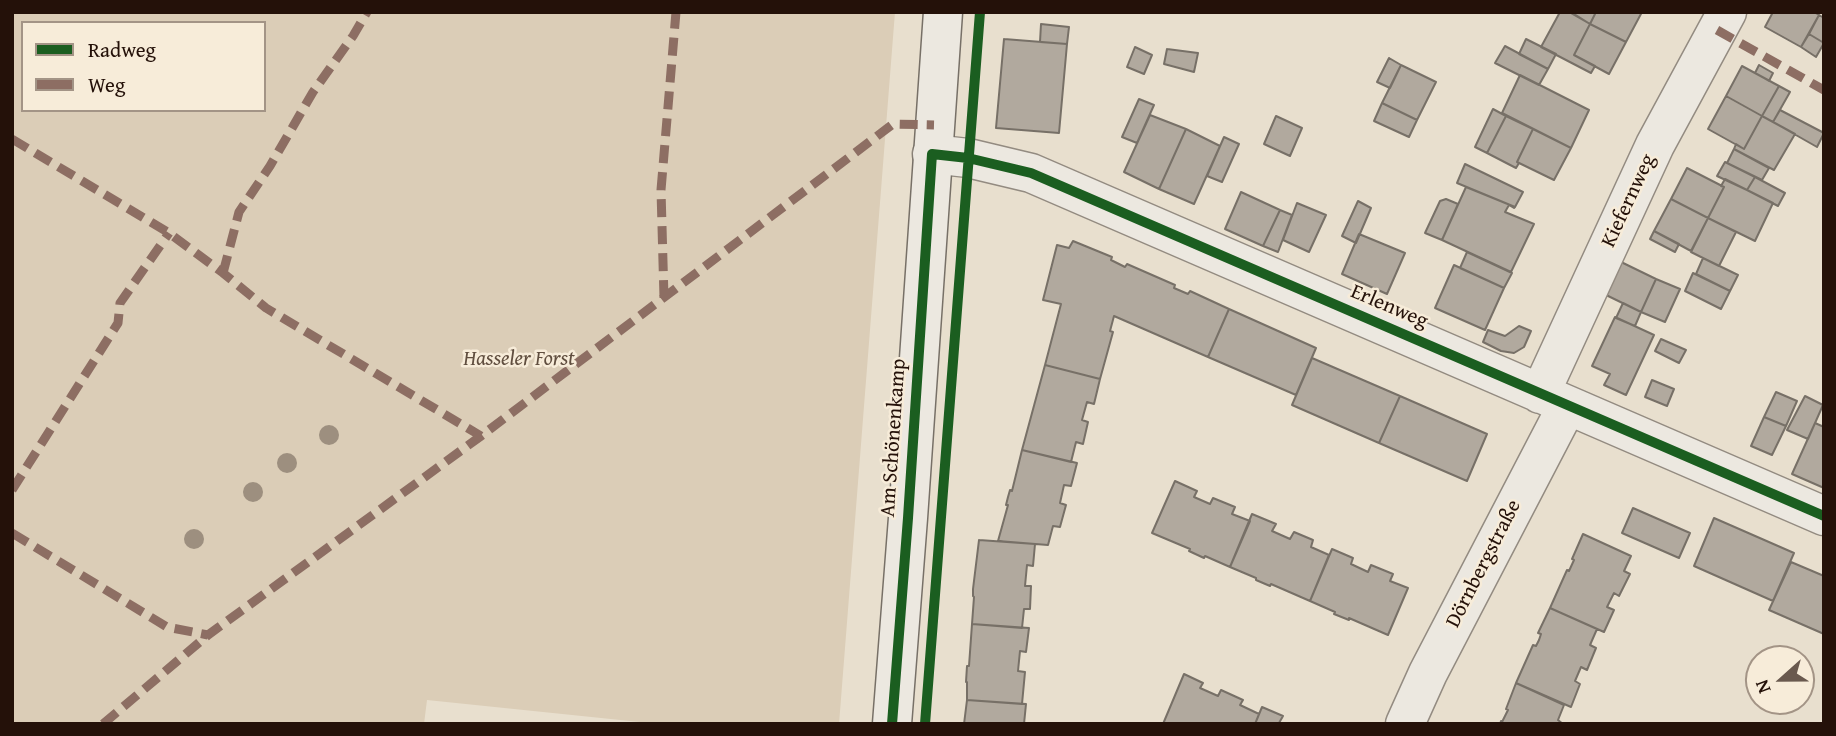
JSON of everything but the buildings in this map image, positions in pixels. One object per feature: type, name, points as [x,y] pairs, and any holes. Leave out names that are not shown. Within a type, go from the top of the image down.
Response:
[{"type":"street","name":"Am Schönenkamp","points":[[892,724],[943,12]]},
{"type":"street","name":"Kiefernweg","points":[[1553,400],[1655,145],[1727,12]]},
{"type":"street","name":"Erlenweg","points":[[932,154],[968,158],[1031,173],[1824,516]]},
{"type":"street","name":"Dörnbergstraße","points":[[1405,724],[1553,400]]},
{"type":"green space","name":"Hasseler Forst","points":[[12,12],[895,12],[839,724],[659,724],[427,700],[424,724],[12,724]]},
{"type":"marked path","points":[[223,273],[239,212],[270,166],[313,92],[367,12]]},
{"type":"marked path","points":[[664,298],[661,190],[676,12]]},
{"type":"marked path","points":[[1717,30],[1824,90]]},
{"type":"marked path","points":[[103,724],[208,635],[481,436],[893,124],[934,125]]},
{"type":"marked path","points":[[12,139],[169,233],[266,308],[481,436]]},
{"type":"marked path","points":[[12,490],[118,323],[120,303],[169,233]]},
{"type":"marked path","points":[[12,533],[167,627],[208,635]]},
{"type":"cycle path","points":[[925,724],[980,12]]},
{"type":"cycle path","points":[[892,724],[932,154],[968,158],[1031,173],[1824,516]]}]
